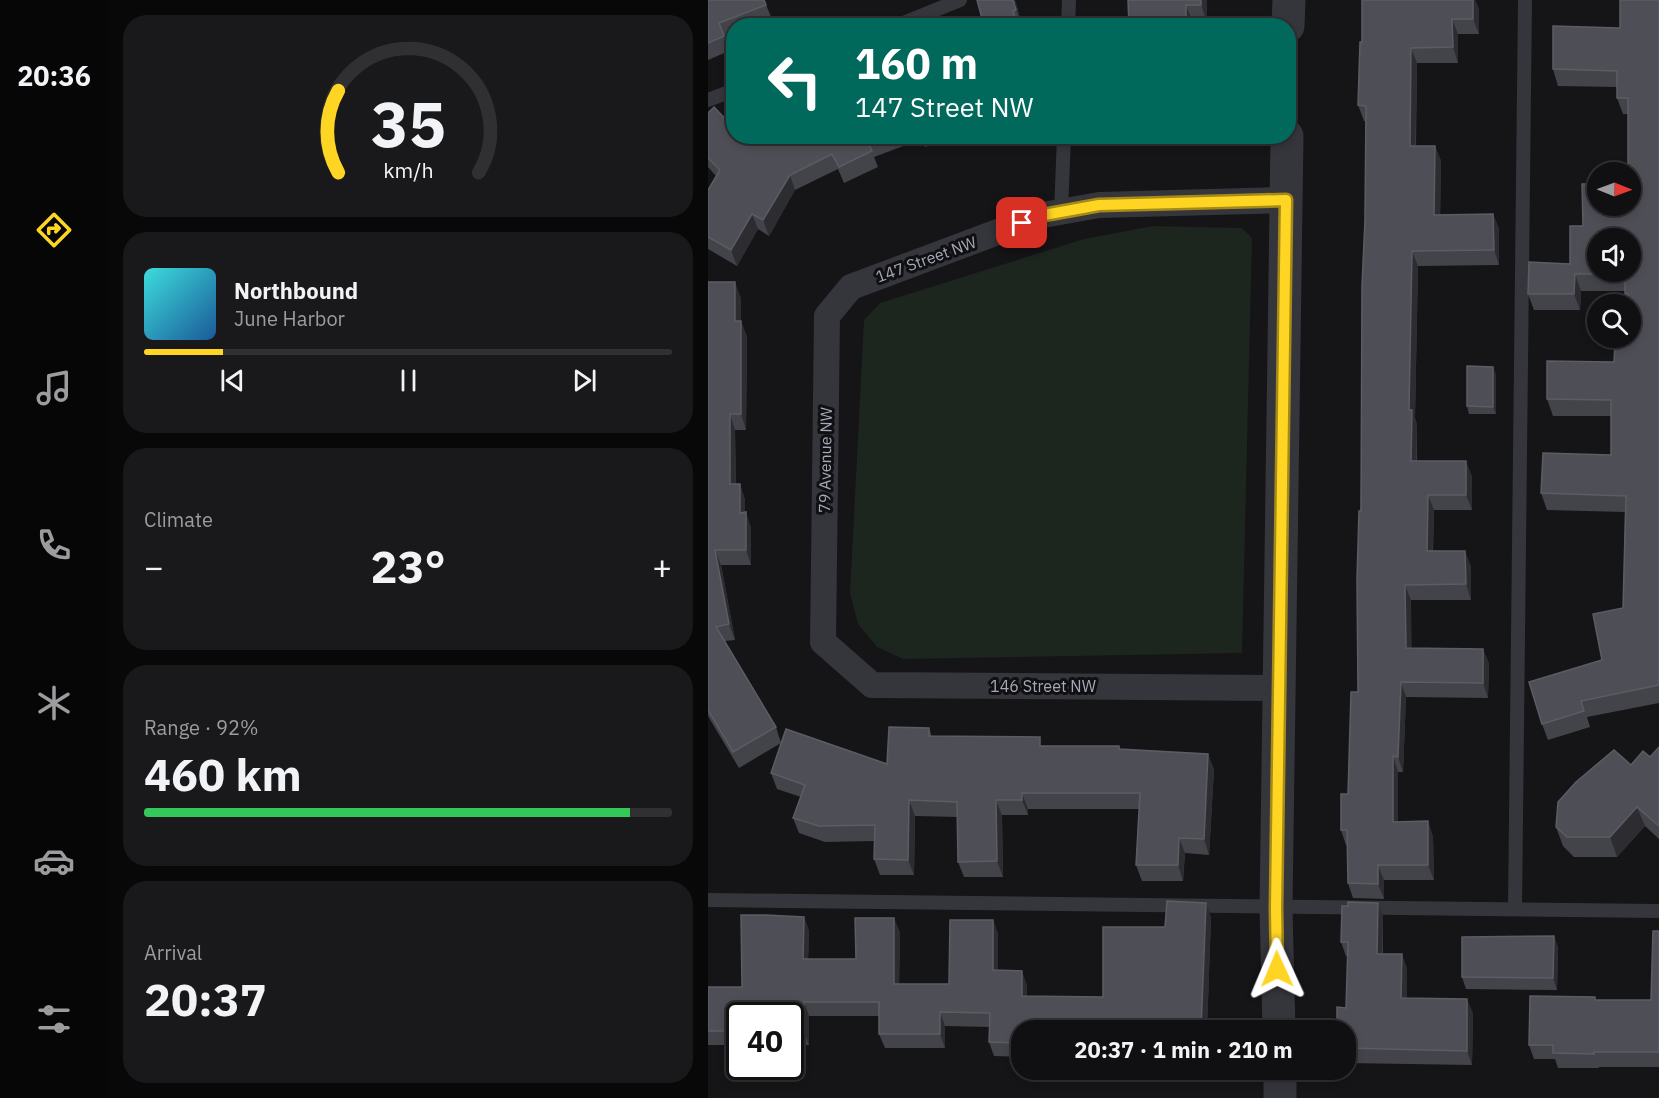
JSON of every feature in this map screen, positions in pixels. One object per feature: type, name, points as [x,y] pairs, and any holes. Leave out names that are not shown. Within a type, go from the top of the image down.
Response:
[{"type":"street","points":[[1288,18],[1289,0]]},
{"type":"street","points":[[1279,1020],[1276,908],[1287,144]]},
{"type":"street","name":"147 Street NW","points":[[851,287],[1044,215],[1099,205],[1286,200]]},
{"type":"street","name":"79 Avenue NW","points":[[824,642],[827,316],[851,287]]},
{"type":"street","name":"146 Street NW","points":[[824,642],[873,685],[1279,688]]},
{"type":"street","points":[[1280,1080],[1280,1098]]},
{"type":"lane","points":[[916,18],[960,0]]},
{"type":"lane","points":[[1068,18],[1069,0]]},
{"type":"lane","points":[[1515,908],[1525,0]]},
{"type":"lane","points":[[708,100],[726,93]]},
{"type":"lane","points":[[1061,212],[1064,144]]},
{"type":"lane","points":[[708,900],[1659,911]]},
{"type":"shaded area","points":[[1153,226],[1242,228],[1252,238],[1242,653],[903,659],[877,647],[858,624],[850,593],[864,320],[880,303],[1084,239]]},
{"type":"building","points":[[708,0],[764,0],[766,5],[732,18],[726,18],[726,20],[719,23],[724,36],[708,43]]},
{"type":"building","points":[[977,0],[1013,0],[1016,10],[1013,11],[1015,18],[982,18]]},
{"type":"building","points":[[1128,0],[1201,0],[1201,5],[1186,5],[1186,18],[1129,18]]},
{"type":"building","points":[[1362,0],[1473,0],[1473,19],[1452,19],[1453,47],[1411,48],[1410,146],[1435,146],[1434,215],[1493,214],[1494,250],[1412,251],[1409,410],[1412,410],[1411,461],[1466,461],[1466,495],[1428,495],[1427,551],[1465,551],[1466,584],[1405,585],[1406,648],[1483,649],[1483,683],[1401,682],[1398,757],[1393,756],[1393,822],[1428,821],[1428,865],[1378,865],[1378,884],[1348,883],[1347,830],[1341,830],[1341,794],[1348,794],[1351,692],[1358,692],[1357,579],[1359,511],[1361,511],[1366,106],[1358,105]]},
{"type":"building","points":[[1620,0],[1659,0],[1659,685],[1581,701],[1584,711],[1542,724],[1529,682],[1602,660],[1593,614],[1623,608],[1626,496],[1541,493],[1543,453],[1611,455],[1611,400],[1547,399],[1547,361],[1614,362],[1615,348],[1641,348],[1641,294],[1625,294],[1625,282],[1641,282],[1641,228],[1587,228],[1587,274],[1575,274],[1574,294],[1528,294],[1529,262],[1570,264],[1570,226],[1583,226],[1582,184],[1587,184],[1587,216],[1641,216],[1641,162],[1628,162],[1628,98],[1617,98],[1617,71],[1553,69],[1553,26],[1620,28]]},
{"type":"building","points":[[714,107],[726,120],[726,144],[868,144],[872,151],[839,167],[832,154],[790,175],[763,220],[752,214],[731,250],[708,237],[708,190],[720,170],[708,158],[708,113]]},
{"type":"building","points":[[708,282],[735,282],[735,321],[741,321],[741,414],[730,414],[730,484],[740,484],[740,513],[746,512],[746,550],[715,550],[729,624],[716,627],[776,727],[733,752],[708,710]]},
{"type":"building","points":[[1467,366],[1493,367],[1493,407],[1467,406]]},
{"type":"building","points":[[889,727],[929,728],[929,736],[1040,737],[1040,746],[1119,746],[1119,749],[1208,754],[1204,839],[1179,838],[1178,865],[1136,865],[1140,793],[1022,793],[1022,800],[996,800],[997,861],[958,862],[957,802],[909,800],[908,860],[874,859],[875,825],[819,826],[793,818],[805,785],[771,773],[786,729],[887,764]]},
{"type":"building","points":[[1659,747],[1659,826],[1637,807],[1610,837],[1567,837],[1556,827],[1558,802],[1576,782],[1614,750],[1631,765],[1643,751],[1650,757]]},
{"type":"building","points":[[1167,901],[1206,903],[1201,1020],[1011,1020],[1011,1043],[989,1042],[990,1013],[940,1012],[940,1034],[879,1034],[879,1002],[726,1002],[726,1031],[708,1031],[708,987],[742,987],[741,915],[804,917],[803,959],[856,959],[855,918],[894,918],[894,984],[949,984],[950,920],[993,920],[993,970],[1022,971],[1022,996],[1103,997],[1103,927],[1165,927]]},
{"type":"building","points":[[1348,902],[1378,903],[1377,954],[1402,954],[1401,998],[1467,999],[1467,1051],[1356,1048],[1356,1020],[1337,1020],[1337,1007],[1346,1008],[1348,942],[1341,942],[1342,906],[1348,906]]},
{"type":"building","points":[[1653,931],[1659,931],[1659,1052],[1553,1053],[1553,1045],[1529,1045],[1530,996],[1595,997],[1595,1000],[1651,1000]]},
{"type":"building","points":[[1554,936],[1553,978],[1462,977],[1462,937]]},
{"type":"route","points":[[1022,223],[1044,215],[1099,205],[1286,200],[1277,969]]}]
